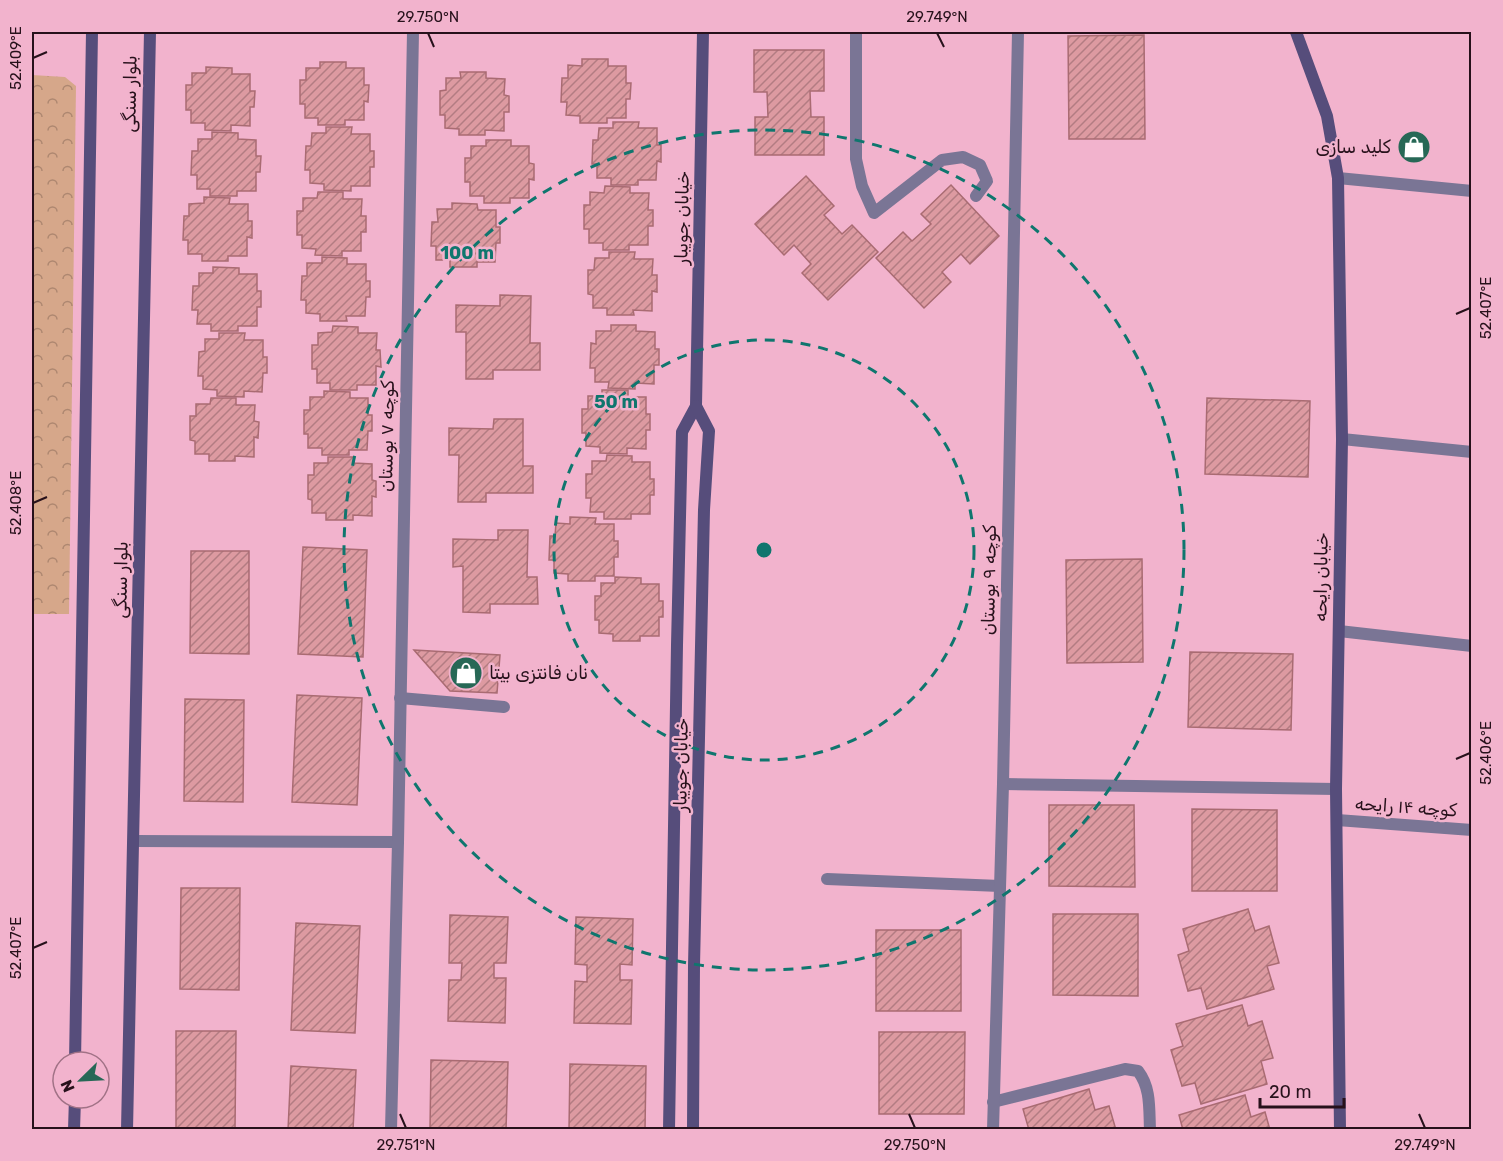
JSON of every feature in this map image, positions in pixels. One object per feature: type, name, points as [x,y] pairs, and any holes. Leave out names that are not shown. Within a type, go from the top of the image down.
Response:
[{"type":"street","points":[[75,1050],[92,32]]},
{"type":"street","name":"بلوار سنگی","points":[[128,1130],[150,32]]},
{"type":"street","name":"کوچه ۷ بوستان","points":[[391,1130],[413,32]]},
{"type":"street","name":"خیابان جویبار","points":[[669,1130],[682,432],[696,406],[703,32]]},
{"type":"street","points":[[856,32],[856,159],[862,186],[874,213],[942,160],[963,157],[980,165],[987,181],[976,196]]},
{"type":"street","name":"کوچه ۹ بوستان","points":[[993,1130],[1003,784],[1018,32]]},
{"type":"street","name":"خیابان رایحه","points":[[1296,32],[1327,116],[1338,178],[1341,439],[1336,789],[1340,1130]]},
{"type":"street","points":[[1338,178],[1472,191]]},
{"type":"street","name":"خیابان جویبار","points":[[693,1130],[694,966],[704,545],[710,431],[696,406]]},
{"type":"street","points":[[1341,439],[1472,452]]},
{"type":"street","points":[[1339,631],[1472,646]]},
{"type":"street","points":[[400,698],[504,707]]},
{"type":"street","points":[[1003,784],[1336,789]]},
{"type":"street","name":"کوچه ۱۴ رایحه","points":[[1337,820],[1472,830]]},
{"type":"street","points":[[134,841],[398,842]]},
{"type":"street","points":[[827,879],[1000,886]]},
{"type":"street","points":[[993,1102],[1125,1070],[1138,1071],[1145,1081],[1150,1130]]},
{"type":"street","points":[[74,1130],[75,1110]]},
{"type":"green space","points":[[32,75],[65,77],[76,86],[69,614],[32,614]]},
{"type":"building","points":[[1144,35],[1145,139],[1069,139],[1068,36]]},
{"type":"building","points":[[754,50],[824,50],[824,91],[810,91],[811,117],[824,117],[824,155],[755,155],[755,117],[768,117],[767,92],[754,92]]},
{"type":"building","points":[[582,59],[608,59],[608,66],[626,66],[626,83],[631,83],[630,99],[626,99],[626,118],[607,118],[607,123],[580,123],[580,116],[566,115],[567,102],[561,102],[562,78],[568,78],[568,65],[582,66]]},
{"type":"building","points":[[320,62],[346,62],[346,68],[364,68],[364,85],[369,85],[368,102],[364,101],[364,120],[345,120],[345,125],[318,125],[318,118],[305,118],[305,104],[300,104],[300,80],[306,80],[306,68],[320,68]]},
{"type":"building","points":[[206,67],[232,68],[232,74],[250,74],[250,91],[255,91],[254,107],[250,107],[250,126],[231,125],[231,131],[205,130],[205,123],[191,123],[191,110],[186,110],[186,85],[192,85],[192,73],[206,73]]},
{"type":"building","points":[[460,72],[486,72],[486,78],[505,79],[504,95],[509,96],[509,112],[504,112],[504,131],[485,130],[485,135],[459,135],[459,129],[445,128],[445,115],[440,115],[440,91],[446,90],[446,78],[461,78]]},
{"type":"building","points":[[613,122],[639,122],[638,128],[657,128],[657,145],[661,145],[661,162],[657,161],[656,180],[638,180],[638,185],[611,185],[611,178],[597,178],[597,164],[592,164],[593,140],[598,140],[599,128],[613,128]]},
{"type":"building","points":[[326,127],[352,127],[351,134],[370,134],[370,151],[374,151],[374,167],[370,167],[370,186],[351,186],[351,191],[324,190],[324,184],[310,183],[310,170],[305,170],[306,146],[311,146],[312,133],[326,133]]},
{"type":"building","points":[[212,132],[238,133],[238,139],[256,140],[256,156],[261,156],[260,172],[256,172],[256,191],[237,191],[237,196],[210,196],[210,189],[197,189],[197,175],[191,175],[192,151],[198,151],[198,139],[212,139]]},
{"type":"building","points":[[486,140],[511,140],[511,146],[529,146],[529,163],[534,164],[534,180],[529,179],[529,198],[510,198],[510,203],[484,203],[484,196],[470,196],[470,182],[465,182],[465,158],[471,158],[471,146],[486,146]]},
{"type":"building","points":[[806,176],[834,206],[824,215],[842,234],[852,225],[878,252],[828,300],[802,273],[811,264],[794,245],[784,255],[755,224]]},
{"type":"building","points":[[951,185],[999,236],[970,264],[961,254],[942,272],[951,282],[924,308],[876,258],[903,232],[912,241],[931,224],[921,214]]},
{"type":"building","points":[[605,186],[630,187],[630,193],[649,193],[648,210],[653,210],[653,226],[648,226],[648,245],[629,245],[629,250],[603,250],[603,243],[589,243],[589,229],[584,229],[584,205],[590,205],[590,192],[604,193]]},
{"type":"building","points":[[318,192],[343,192],[343,199],[362,199],[361,216],[366,216],[366,232],[361,232],[361,251],[342,251],[342,256],[315,255],[316,249],[302,248],[302,235],[297,235],[297,211],[303,211],[303,198],[317,198]]},
{"type":"building","points":[[204,197],[230,198],[229,204],[248,204],[248,221],[252,221],[252,238],[247,237],[247,256],[228,256],[228,261],[202,261],[202,254],[188,254],[188,240],[183,240],[184,216],[189,216],[189,204],[204,203]]},
{"type":"building","points":[[452,203],[477,204],[478,210],[496,210],[496,227],[500,227],[500,243],[496,243],[495,262],[477,262],[477,267],[450,267],[450,260],[436,260],[436,246],[431,246],[432,222],[438,222],[437,209],[452,209]]},
{"type":"building","points":[[609,252],[635,252],[634,259],[653,259],[652,275],[657,275],[657,292],[652,291],[652,311],[633,310],[634,315],[607,315],[607,308],[593,308],[593,295],[588,294],[588,270],[594,270],[595,258],[609,258]]},
{"type":"building","points":[[322,257],[347,258],[347,264],[366,264],[366,281],[370,281],[370,297],[366,297],[365,316],[346,316],[347,321],[320,321],[320,314],[306,313],[306,300],[301,300],[302,276],[307,276],[307,263],[322,263]]},
{"type":"building","points":[[213,267],[239,268],[239,274],[257,274],[257,291],[261,291],[261,307],[257,307],[257,326],[238,326],[238,331],[211,331],[211,324],[197,324],[198,310],[192,310],[193,286],[199,286],[199,273],[213,273]]},
{"type":"building","points":[[500,295],[531,296],[530,343],[540,343],[540,370],[493,370],[493,379],[466,379],[466,332],[456,332],[456,305],[500,306]]},
{"type":"building","points":[[611,325],[636,325],[636,331],[655,332],[655,349],[659,349],[659,365],[654,365],[654,384],[635,383],[635,389],[608,388],[609,382],[595,382],[595,368],[590,368],[591,343],[596,344],[596,331],[611,331]]},
{"type":"building","points":[[333,326],[358,327],[358,333],[377,333],[376,350],[380,350],[381,367],[376,366],[376,385],[357,385],[357,390],[330,390],[330,383],[317,383],[317,369],[312,369],[312,345],[318,345],[318,333],[332,332]]},
{"type":"building","points":[[219,333],[245,333],[244,340],[263,340],[263,357],[267,357],[267,373],[263,373],[262,392],[244,391],[244,397],[217,396],[217,390],[203,389],[203,376],[198,376],[199,352],[205,351],[205,339],[219,339]]},
{"type":"building","points":[[602,390],[628,390],[628,397],[646,397],[646,414],[650,414],[650,430],[646,430],[646,449],[627,448],[627,454],[600,453],[600,447],[586,446],[586,433],[582,433],[582,409],[588,409],[588,396],[602,396]]},
{"type":"building","points":[[324,391],[350,392],[350,398],[368,398],[368,415],[372,415],[372,431],[368,431],[367,450],[349,450],[349,455],[322,455],[322,448],[308,448],[308,434],[304,434],[304,410],[310,410],[310,397],[324,397]]},
{"type":"building","points":[[211,398],[236,398],[236,405],[255,405],[254,421],[259,422],[258,438],[254,437],[254,457],[235,456],[235,461],[209,461],[209,454],[195,454],[195,441],[190,440],[190,416],[196,416],[196,404],[210,404]]},
{"type":"building","points":[[1207,398],[1310,401],[1308,477],[1205,474]]},
{"type":"building","points":[[494,419],[523,419],[523,466],[533,466],[533,493],[486,493],[486,502],[458,502],[459,455],[449,455],[449,428],[493,429]]},
{"type":"building","points":[[607,455],[632,456],[632,462],[650,462],[650,479],[654,479],[654,495],[650,495],[650,514],[631,514],[631,519],[604,519],[604,512],[590,512],[591,498],[586,498],[586,474],[592,474],[592,461],[606,461]]},
{"type":"building","points":[[328,457],[354,457],[354,463],[372,464],[372,480],[376,481],[376,497],[372,496],[372,516],[353,515],[353,520],[326,520],[326,513],[312,513],[312,500],[308,499],[308,475],[314,475],[314,463],[328,463]]},
{"type":"building","points":[[570,517],[596,518],[595,524],[614,524],[614,541],[618,541],[618,557],[614,557],[614,576],[595,576],[595,581],[568,581],[568,574],[554,573],[554,560],[549,560],[550,536],[555,536],[556,523],[570,524]]},
{"type":"building","points":[[498,530],[528,530],[527,577],[537,577],[538,604],[490,604],[490,613],[463,612],[463,566],[453,567],[453,539],[498,540]]},
{"type":"building","points":[[303,547],[367,550],[363,657],[298,654]]},
{"type":"building","points":[[191,551],[249,551],[249,654],[190,653]]},
{"type":"building","points":[[1142,559],[1143,662],[1067,663],[1066,560]]},
{"type":"building","points":[[615,577],[641,578],[641,584],[659,584],[659,601],[663,601],[663,617],[659,617],[659,636],[640,636],[640,641],[613,641],[613,634],[599,633],[599,620],[595,620],[595,596],[601,596],[601,583],[615,583]]},
{"type":"building","name":"نان فانتزی بیتا","points":[[414,650],[500,655],[497,693],[450,691]]},
{"type":"building","points":[[1190,652],[1293,654],[1291,730],[1188,727]]},
{"type":"building","points":[[297,695],[362,698],[357,805],[292,802]]},
{"type":"building","points":[[185,699],[244,700],[243,802],[184,801]]},
{"type":"building","points":[[1049,805],[1134,805],[1135,887],[1049,886]]},
{"type":"building","points":[[1192,809],[1277,810],[1277,891],[1192,891]]},
{"type":"building","points":[[181,888],[240,888],[239,990],[180,989]]},
{"type":"building","points":[[1248,909],[1255,931],[1269,926],[1279,963],[1267,966],[1274,989],[1207,1009],[1201,988],[1188,991],[1178,955],[1189,951],[1183,929]]},
{"type":"building","points":[[1053,914],[1138,914],[1138,996],[1053,995]]},
{"type":"building","points":[[450,915],[508,917],[506,963],[494,963],[494,978],[506,978],[505,1023],[448,1021],[449,980],[461,980],[462,963],[449,963]]},
{"type":"building","points":[[576,917],[633,919],[632,965],[620,964],[620,980],[632,980],[631,1024],[574,1023],[575,981],[587,982],[587,965],[575,964]]},
{"type":"building","points":[[296,923],[360,926],[355,1033],[291,1030]]},
{"type":"building","points":[[876,930],[961,930],[961,1011],[876,1011]]},
{"type":"building","points":[[1242,1005],[1248,1026],[1262,1021],[1273,1058],[1261,1061],[1267,1084],[1201,1104],[1195,1083],[1182,1086],[1171,1050],[1183,1046],[1176,1024]]},
{"type":"building","points":[[176,1031],[236,1031],[235,1130],[176,1130]]},
{"type":"building","points":[[879,1032],[965,1032],[964,1114],[879,1114]]},
{"type":"building","points":[[431,1060],[508,1062],[506,1130],[430,1130]]},
{"type":"building","points":[[570,1064],[646,1066],[645,1130],[569,1130]]},
{"type":"building","points":[[291,1066],[356,1070],[353,1130],[288,1130]]},
{"type":"building","points":[[1089,1089],[1095,1110],[1109,1106],[1116,1130],[1029,1130],[1023,1109]]},
{"type":"building","points":[[1245,1095],[1251,1117],[1265,1112],[1270,1130],[1183,1130],[1179,1115]]},
{"type":"place","name":"کلید سازی","points":[[1414,147]]},
{"type":"place","name":"نان فانتزی بیتا","points":[[466,673]]}]
